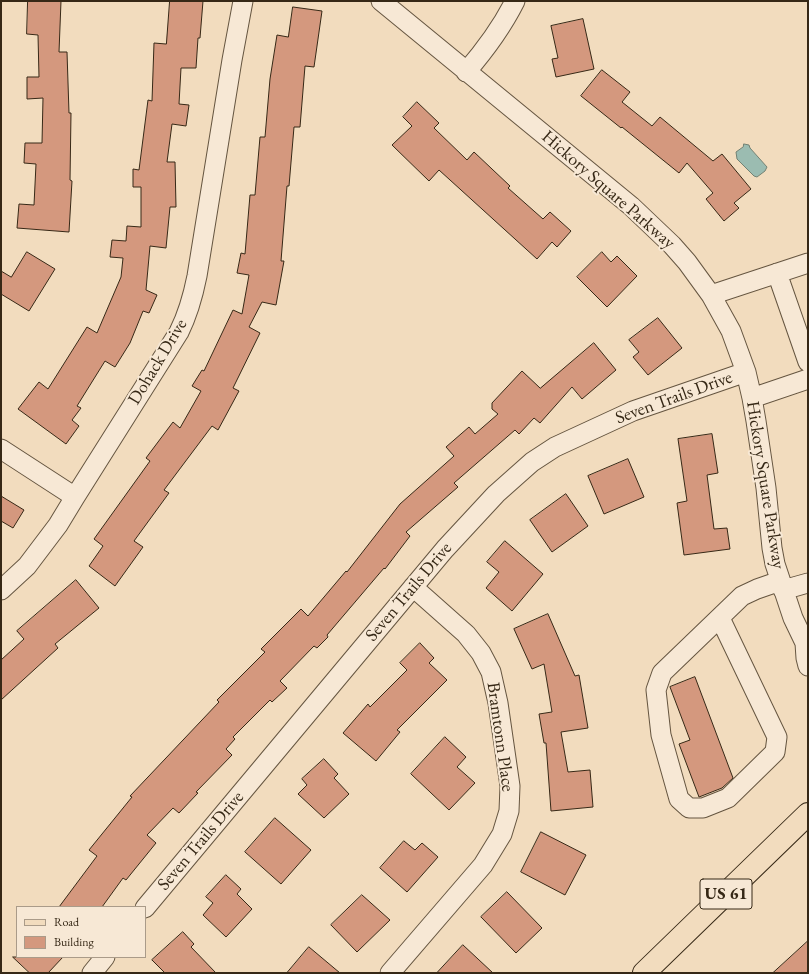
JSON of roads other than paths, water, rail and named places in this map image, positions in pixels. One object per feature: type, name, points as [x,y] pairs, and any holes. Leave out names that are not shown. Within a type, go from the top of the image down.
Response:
[{"type":"main road","name":"US 61","points":[[644,973],[808,814]]},
{"type":"street","name":"Dohack Drive","points":[[1,590],[27,566],[58,526],[179,332],[190,306],[198,276],[208,204],[234,45],[243,1]]},
{"type":"street","name":"Hickory Square Parkway","points":[[381,1],[631,206],[672,245],[711,295],[731,331],[746,372],[752,398],[766,488],[772,548],[782,586],[793,618],[807,644],[806,658],[808,666]]},
{"type":"street","points":[[466,72],[500,29],[515,1]]},
{"type":"street","points":[[711,295],[808,263]]},
{"type":"street","points":[[777,273],[808,362]]},
{"type":"street","name":"Seven Trails Drive","points":[[146,907],[445,549],[496,494],[532,462],[555,447],[634,411],[746,372]]},
{"type":"street","points":[[752,398],[808,379]]},
{"type":"street","points":[[1,449],[75,497]]},
{"type":"street","points":[[720,618],[777,737],[775,752],[728,798],[703,808],[689,808],[679,799],[661,735],[656,690],[662,673],[742,596],[757,589],[808,583]]},
{"type":"street","name":"Bramtonn Place","points":[[390,973],[483,865],[502,834],[509,811],[510,786],[498,703],[491,672],[481,653],[466,634],[413,587]]},
{"type":"street","points":[[92,973],[104,958]]},
{"type":"water","points":[[744,144],[749,145],[767,167],[765,171],[757,177],[754,176],[737,159],[736,152],[743,147]]}]
